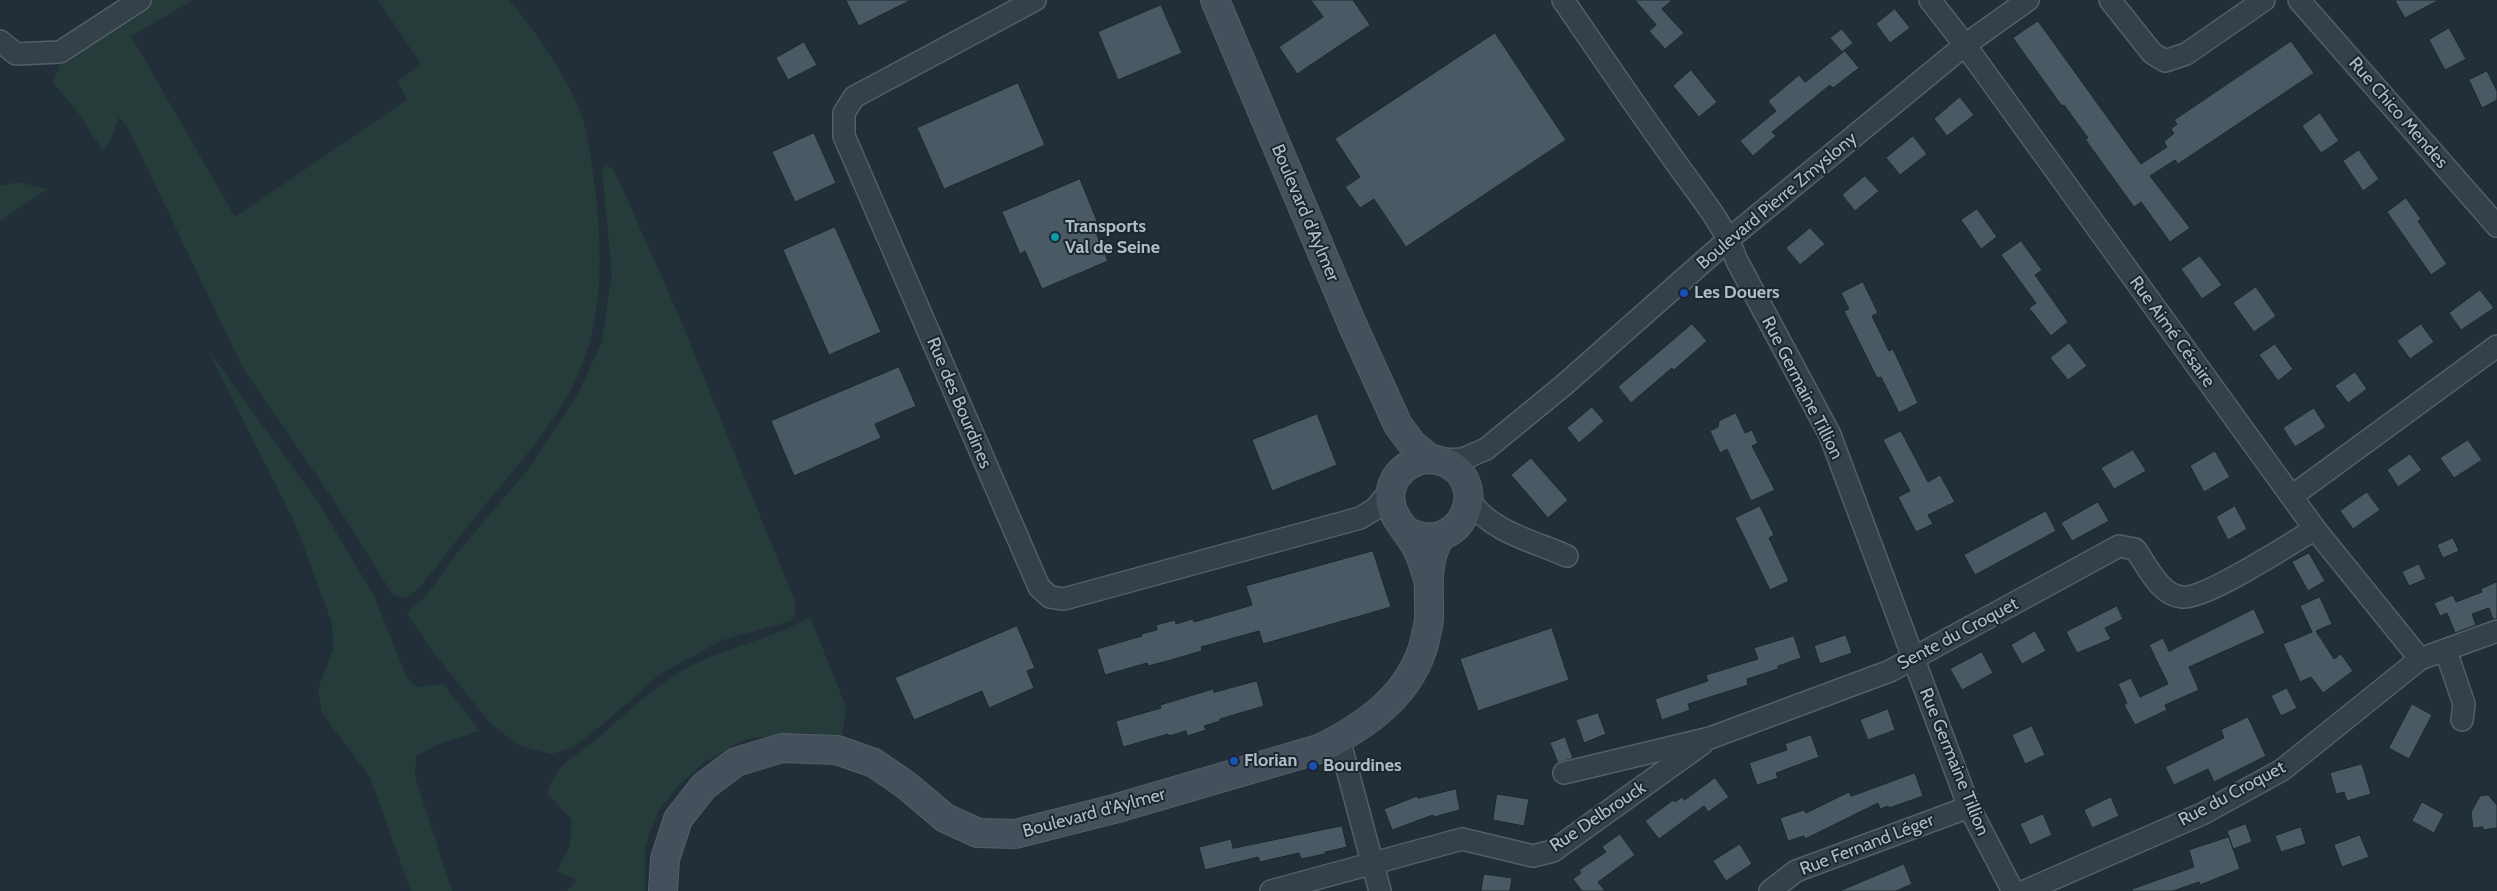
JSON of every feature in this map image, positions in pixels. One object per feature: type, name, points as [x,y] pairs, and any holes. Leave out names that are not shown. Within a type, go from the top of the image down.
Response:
[{"type":"street","points":[[0,42],[16,54],[60,52],[140,0]]},
{"type":"street","name":"Rue des Bourdines","points":[[1035,0],[854,97],[844,113],[844,136],[1039,587],[1050,597],[1064,599],[1360,518],[1375,509],[1395,482]]},
{"type":"street","name":"Boulevard d'Aylmer","points":[[1215,0],[1353,326],[1398,426],[1413,445],[1435,460]]},
{"type":"street","name":"Rue Germaine Tillion","points":[[1563,0],[1678,165],[1716,214],[1729,239],[1737,261],[1830,435],[1969,807],[2013,891]]},
{"type":"street","name":"Rue Aimé Césaire","points":[[1930,0],[1965,45],[2315,529],[2420,659]]},
{"type":"street","name":"Boulevard Pierre Zmyslony","points":[[1435,460],[1463,459],[1486,449],[1564,385],[1729,239],[1965,45],[2028,0]]},
{"type":"street","points":[[2110,0],[2152,53],[2165,61],[2186,54],[2264,0]]},
{"type":"street","name":"Rue Chico Mendes","points":[[2299,0],[2497,226]]},
{"type":"street","points":[[2292,496],[2497,346]]},
{"type":"street","name":"Boulevard d'Aylmer","points":[[1395,482],[1401,450],[1398,426]]},
{"type":"street","name":"Boulevard Pierre Zmyslony","points":[[1467,492],[1473,468],[1486,449]]},
{"type":"street","points":[[1501,528],[1474,524],[1423,538],[1404,529],[1391,508],[1395,482],[1413,463],[1435,460],[1456,469],[1480,514],[1501,528],[1567,556]]},
{"type":"street","points":[[1449,532],[1466,511],[1467,492]]},
{"type":"street","name":"Rue des Bourdines","points":[[1360,518],[1383,520],[1404,529]]},
{"type":"street","name":"Boulevard d'Aylmer","points":[[1404,529],[1422,559],[1428,579]]},
{"type":"street","name":"Sente du Croquet","points":[[1564,773],[1710,738],[1890,671],[2119,546],[2136,548],[2162,588],[2182,597],[2205,592],[2315,529]]},
{"type":"street","name":"Boulevard d'Aylmer","points":[[663,891],[665,859],[678,819],[704,786],[736,762],[782,748],[837,750],[874,763],[906,785],[945,818],[978,833],[1015,834],[1114,809],[1298,756],[1339,739],[1379,713],[1400,691],[1420,658],[1430,620],[1428,579],[1430,561],[1449,532]]},
{"type":"street","name":"Rue du Croquet","points":[[2025,891],[2202,814],[2282,770],[2420,659],[2497,631]]},
{"type":"street","points":[[2446,651],[2464,704],[2462,720]]},
{"type":"street","name":"Rue Delbrouck","points":[[1272,891],[1462,839],[1533,856],[1552,851],[1710,738]]},
{"type":"street","points":[[1339,739],[1380,891]]},
{"type":"street","name":"Rue Fernand Léger","points":[[1770,891],[1796,871],[1969,807]]},
{"type":"green space","points":[[150,0],[193,0],[131,36],[235,217],[407,100],[398,81],[421,64],[378,0],[509,0],[549,53],[574,97],[583,119],[593,173],[600,261],[596,314],[582,365],[563,403],[535,444],[420,587],[407,598],[393,595],[335,502],[243,368],[128,128],[119,117],[111,139],[103,151],[77,111],[53,83],[61,62]]},
{"type":"green space","points":[[607,165],[613,170],[620,183],[678,314],[795,602],[795,614],[790,621],[723,640],[661,673],[601,726],[573,747],[551,754],[518,745],[489,722],[434,653],[407,613],[428,594],[453,558],[530,467],[578,394],[602,342],[612,273],[602,171]]},
{"type":"green space","points":[[18,182],[47,189],[0,221],[0,186]]},
{"type":"green space","points":[[208,350],[320,505],[374,596],[407,678],[417,687],[443,684],[480,731],[441,743],[416,756],[415,777],[452,891],[411,891],[370,777],[322,713],[318,689],[333,650],[332,623],[295,523]]},
{"type":"green space","points":[[810,617],[846,707],[842,737],[803,733],[745,739],[702,764],[677,787],[658,812],[645,846],[645,891],[567,891],[577,880],[557,871],[570,846],[572,820],[547,793],[556,773],[567,761],[597,739],[643,698],[680,672],[708,658],[782,631]]},
{"type":"building","points":[[846,0],[911,0],[859,26]]},
{"type":"building","points":[[1311,0],[1353,0],[1370,25],[1297,74],[1279,47],[1323,17]]},
{"type":"building","points":[[1635,0],[1672,0],[1662,9],[1684,33],[1665,49],[1649,31],[1656,25]]},
{"type":"building","points":[[2395,0],[2439,0],[2405,18]]},
{"type":"building","points":[[1161,5],[1182,53],[1118,80],[1098,32]]},
{"type":"building","points":[[1895,9],[1910,28],[1890,43],[1876,24]]},
{"type":"building","points":[[2038,21],[2141,164],[2167,147],[2164,142],[2174,133],[2171,129],[2177,124],[2174,120],[2291,41],[2314,73],[2178,164],[2175,160],[2150,176],[2190,228],[2170,242],[2141,202],[2134,207],[2085,139],[2088,138],[2064,105],[2062,106],[2013,38]]},
{"type":"building","points":[[2449,28],[2466,59],[2445,70],[2429,40]]},
{"type":"building","points":[[1842,29],[1853,43],[1842,52],[1830,38]]},
{"type":"building","points":[[1495,33],[1566,140],[1406,247],[1374,199],[1360,208],[1345,187],[1360,177],[1335,139]]},
{"type":"building","points":[[804,42],[817,65],[788,80],[776,58]]},
{"type":"building","points":[[1845,51],[1859,68],[1833,88],[1830,85],[1772,132],[1776,136],[1753,156],[1740,141],[1776,111],[1768,101],[1799,75],[1805,82]]},
{"type":"building","points":[[1691,70],[1717,102],[1699,117],[1673,86]]},
{"type":"building","points":[[2487,71],[2497,91],[2497,100],[2482,108],[2469,80]]},
{"type":"building","points":[[1018,83],[1045,145],[944,189],[917,128]]},
{"type":"building","points":[[1960,97],[1974,115],[1947,136],[1934,119]]},
{"type":"building","points":[[2320,113],[2339,141],[2321,153],[2302,126]]},
{"type":"building","points":[[814,133],[836,183],[795,202],[772,152]]},
{"type":"building","points":[[1913,136],[1927,154],[1900,175],[1886,158]]},
{"type":"building","points":[[2359,150],[2379,179],[2363,191],[2343,161]]},
{"type":"building","points":[[1865,176],[1879,191],[1855,211],[1842,195]]},
{"type":"building","name":"Transports Val de Seine","points":[[1080,179],[1097,221],[1092,223],[1108,261],[1042,289],[1025,251],[1020,254],[1002,212]]},
{"type":"building","points":[[2406,198],[2421,219],[2418,221],[2447,264],[2431,275],[2387,212]]},
{"type":"building","points":[[1977,209],[1997,237],[1981,249],[1961,220]]},
{"type":"building","points":[[835,227],[881,332],[829,355],[783,250]]},
{"type":"building","points":[[1810,228],[1825,244],[1800,265],[1786,248]]},
{"type":"building","points":[[2021,241],[2042,270],[2035,275],[2068,322],[2051,336],[2029,308],[2036,303],[2001,255]]},
{"type":"building","points":[[2200,256],[2222,285],[2202,299],[2181,269]]},
{"type":"building","points":[[1863,282],[1878,313],[1872,316],[1889,351],[1893,349],[1918,403],[1899,413],[1881,377],[1877,378],[1844,311],[1849,309],[1841,293]]},
{"type":"building","points":[[2256,287],[2276,316],[2254,332],[2233,303]]},
{"type":"building","points":[[2480,290],[2494,308],[2461,330],[2449,313]]},
{"type":"building","points":[[1692,324],[1707,341],[1674,370],[1672,368],[1631,403],[1618,387]]},
{"type":"building","points":[[2421,324],[2434,342],[2410,359],[2397,341]]},
{"type":"building","points":[[2069,343],[2087,366],[2068,380],[2050,358]]},
{"type":"building","points":[[2275,344],[2293,369],[2278,381],[2259,355]]},
{"type":"building","points":[[899,367],[916,406],[875,424],[881,438],[794,476],[771,421]]},
{"type":"building","points":[[2355,372],[2367,389],[2348,403],[2335,386]]},
{"type":"building","points":[[1592,407],[1604,421],[1579,443],[1567,428]]},
{"type":"building","points":[[2314,408],[2326,427],[2295,447],[2283,428]]},
{"type":"building","points":[[1736,413],[1745,433],[1752,430],[1758,443],[1752,446],[1775,490],[1751,501],[1727,449],[1720,453],[1710,431],[1718,427],[1719,421]]},
{"type":"building","points":[[1317,414],[1337,465],[1272,491],[1252,440]]},
{"type":"building","points":[[1901,431],[1928,482],[1940,475],[1955,502],[1928,515],[1933,524],[1916,532],[1898,497],[1910,491],[1883,440]]},
{"type":"building","points":[[2468,440],[2482,460],[2454,478],[2440,458]]},
{"type":"building","points":[[2133,450],[2146,471],[2114,489],[2101,468]]},
{"type":"building","points":[[2215,451],[2230,477],[2204,492],[2190,466]]},
{"type":"building","points":[[2410,454],[2422,470],[2398,487],[2387,470]]},
{"type":"building","points":[[1531,458],[1568,500],[1548,518],[1511,475]]},
{"type":"building","points":[[2367,492],[2380,510],[2353,529],[2340,511]]},
{"type":"building","points":[[2098,502],[2109,521],[2072,541],[2061,523]]},
{"type":"building","points":[[1760,506],[1774,535],[1769,538],[1789,581],[1770,590],[1735,518]]},
{"type":"building","points":[[2235,506],[2247,529],[2228,540],[2216,517]]},
{"type":"building","points":[[2046,511],[2056,531],[1975,575],[1964,555]]},
{"type":"building","points":[[2453,538],[2459,551],[2443,558],[2437,545]]},
{"type":"building","points":[[1373,551],[1391,607],[1263,644],[1259,631],[1201,647],[1202,651],[1167,661],[1148,666],[1147,663],[1105,675],[1097,649],[1157,630],[1156,625],[1175,620],[1176,624],[1193,619],[1194,622],[1252,605],[1246,586]]},
{"type":"building","points":[[2309,553],[2325,581],[2308,591],[2292,562]]},
{"type":"building","points":[[2419,564],[2426,579],[2409,586],[2402,572]]},
{"type":"building","points":[[2497,582],[2497,619],[2493,619],[2489,608],[2472,614],[2476,625],[2455,633],[2447,613],[2440,616],[2434,603],[2453,595],[2456,602],[2482,592],[2481,589]]},
{"type":"building","points":[[2320,597],[2332,624],[2316,631],[2334,659],[2341,654],[2353,671],[2323,693],[2311,677],[2300,682],[2283,644],[2312,632],[2300,606]]},
{"type":"building","points":[[2117,606],[2123,619],[2105,628],[2111,639],[2077,653],[2066,632]]},
{"type":"building","points":[[2254,609],[2265,633],[2189,667],[2199,690],[2165,705],[2167,710],[2135,725],[2124,705],[2127,703],[2118,684],[2131,678],[2140,697],[2168,684],[2149,645],[2163,638],[2169,651]]},
{"type":"building","points":[[1017,626],[1035,668],[1027,671],[1034,688],[989,708],[982,691],[914,720],[895,678]]},
{"type":"building","points":[[1552,628],[1569,680],[1478,711],[1460,659]]},
{"type":"building","points":[[2035,631],[2046,651],[2022,664],[2011,645]]},
{"type":"building","points":[[1846,635],[1852,653],[1820,664],[1814,646]]},
{"type":"building","points":[[1794,636],[1801,658],[1778,666],[1778,669],[1747,679],[1748,685],[1688,704],[1690,710],[1662,720],[1655,699],[1708,681],[1706,675],[1758,659],[1754,648]]},
{"type":"building","points":[[1982,652],[1993,673],[1962,690],[1950,669]]},
{"type":"building","points":[[1257,681],[1264,706],[1220,719],[1220,721],[1204,726],[1206,730],[1187,736],[1186,731],[1169,736],[1168,734],[1123,747],[1116,721],[1161,708],[1160,705],[1213,689],[1214,692]]},
{"type":"building","points":[[2287,688],[2297,708],[2281,716],[2271,696]]},
{"type":"building","points":[[2412,704],[2432,715],[2409,759],[2389,748]]},
{"type":"building","points":[[1888,709],[1895,730],[1868,740],[1860,720]]},
{"type":"building","points":[[1598,713],[1606,734],[1584,743],[1576,720]]},
{"type":"building","points":[[2248,717],[2266,756],[2214,782],[2208,769],[2174,785],[2165,767],[2224,738],[2221,730]]},
{"type":"building","points":[[2032,726],[2045,755],[2025,764],[2012,735]]},
{"type":"building","points":[[1811,735],[1819,757],[1776,773],[1778,778],[1757,785],[1749,763],[1787,750],[1785,744]]},
{"type":"building","points":[[1565,737],[1573,758],[1558,763],[1550,743]]},
{"type":"building","points":[[2362,764],[2371,794],[2347,801],[2344,792],[2336,794],[2330,773]]},
{"type":"building","points":[[1915,773],[1923,796],[1889,808],[1888,806],[1880,809],[1878,803],[1805,839],[1804,836],[1788,841],[1780,818],[1804,810],[1806,813],[1849,792],[1851,796]]},
{"type":"building","points":[[1715,778],[1729,797],[1708,812],[1704,806],[1659,839],[1645,821],[1673,800],[1675,802],[1682,797],[1684,800]]},
{"type":"building","points":[[1456,789],[1460,810],[1434,817],[1433,815],[1392,830],[1384,809],[1417,796],[1418,798]]},
{"type":"building","points":[[1497,794],[1529,799],[1524,826],[1493,820]]},
{"type":"building","points":[[2488,795],[2497,805],[2497,828],[2483,830],[2483,827],[2473,828],[2471,812],[2480,796]]},
{"type":"building","points":[[2111,797],[2119,816],[2092,828],[2084,810]]},
{"type":"building","points":[[2422,802],[2444,814],[2434,833],[2412,821]]},
{"type":"building","points":[[2043,814],[2052,835],[2030,845],[2020,824]]},
{"type":"building","points":[[2246,824],[2252,842],[2233,849],[2227,831]]},
{"type":"building","points":[[1342,826],[1347,847],[1301,859],[1299,853],[1260,862],[1258,857],[1205,870],[1199,847],[1231,839],[1233,848]]},
{"type":"building","points":[[2301,827],[2306,844],[2281,852],[2275,836]]},
{"type":"building","points":[[1620,834],[1635,855],[1598,882],[1605,891],[1582,891],[1573,879],[1581,873],[1579,870],[1606,852],[1602,847]]},
{"type":"building","points":[[2360,835],[2369,857],[2342,867],[2334,845]]},
{"type":"building","points":[[2229,837],[2240,869],[2200,885],[2199,882],[2173,891],[2132,891],[2132,889],[2194,867],[2189,850]]},
{"type":"building","points":[[1740,844],[1752,864],[1726,881],[1713,861]]},
{"type":"building","points":[[1904,864],[1912,884],[1896,891],[1840,891]]},
{"type":"building","points":[[1484,874],[1512,878],[1510,891],[1481,891]]},
{"type":"place","name":"Transports Val de Seine","points":[[1055,237]]},
{"type":"place","name":"Les Douers","points":[[1684,293]]},
{"type":"place","name":"Florian","points":[[1234,761]]},
{"type":"place","name":"Bourdines","points":[[1313,766]]}]
